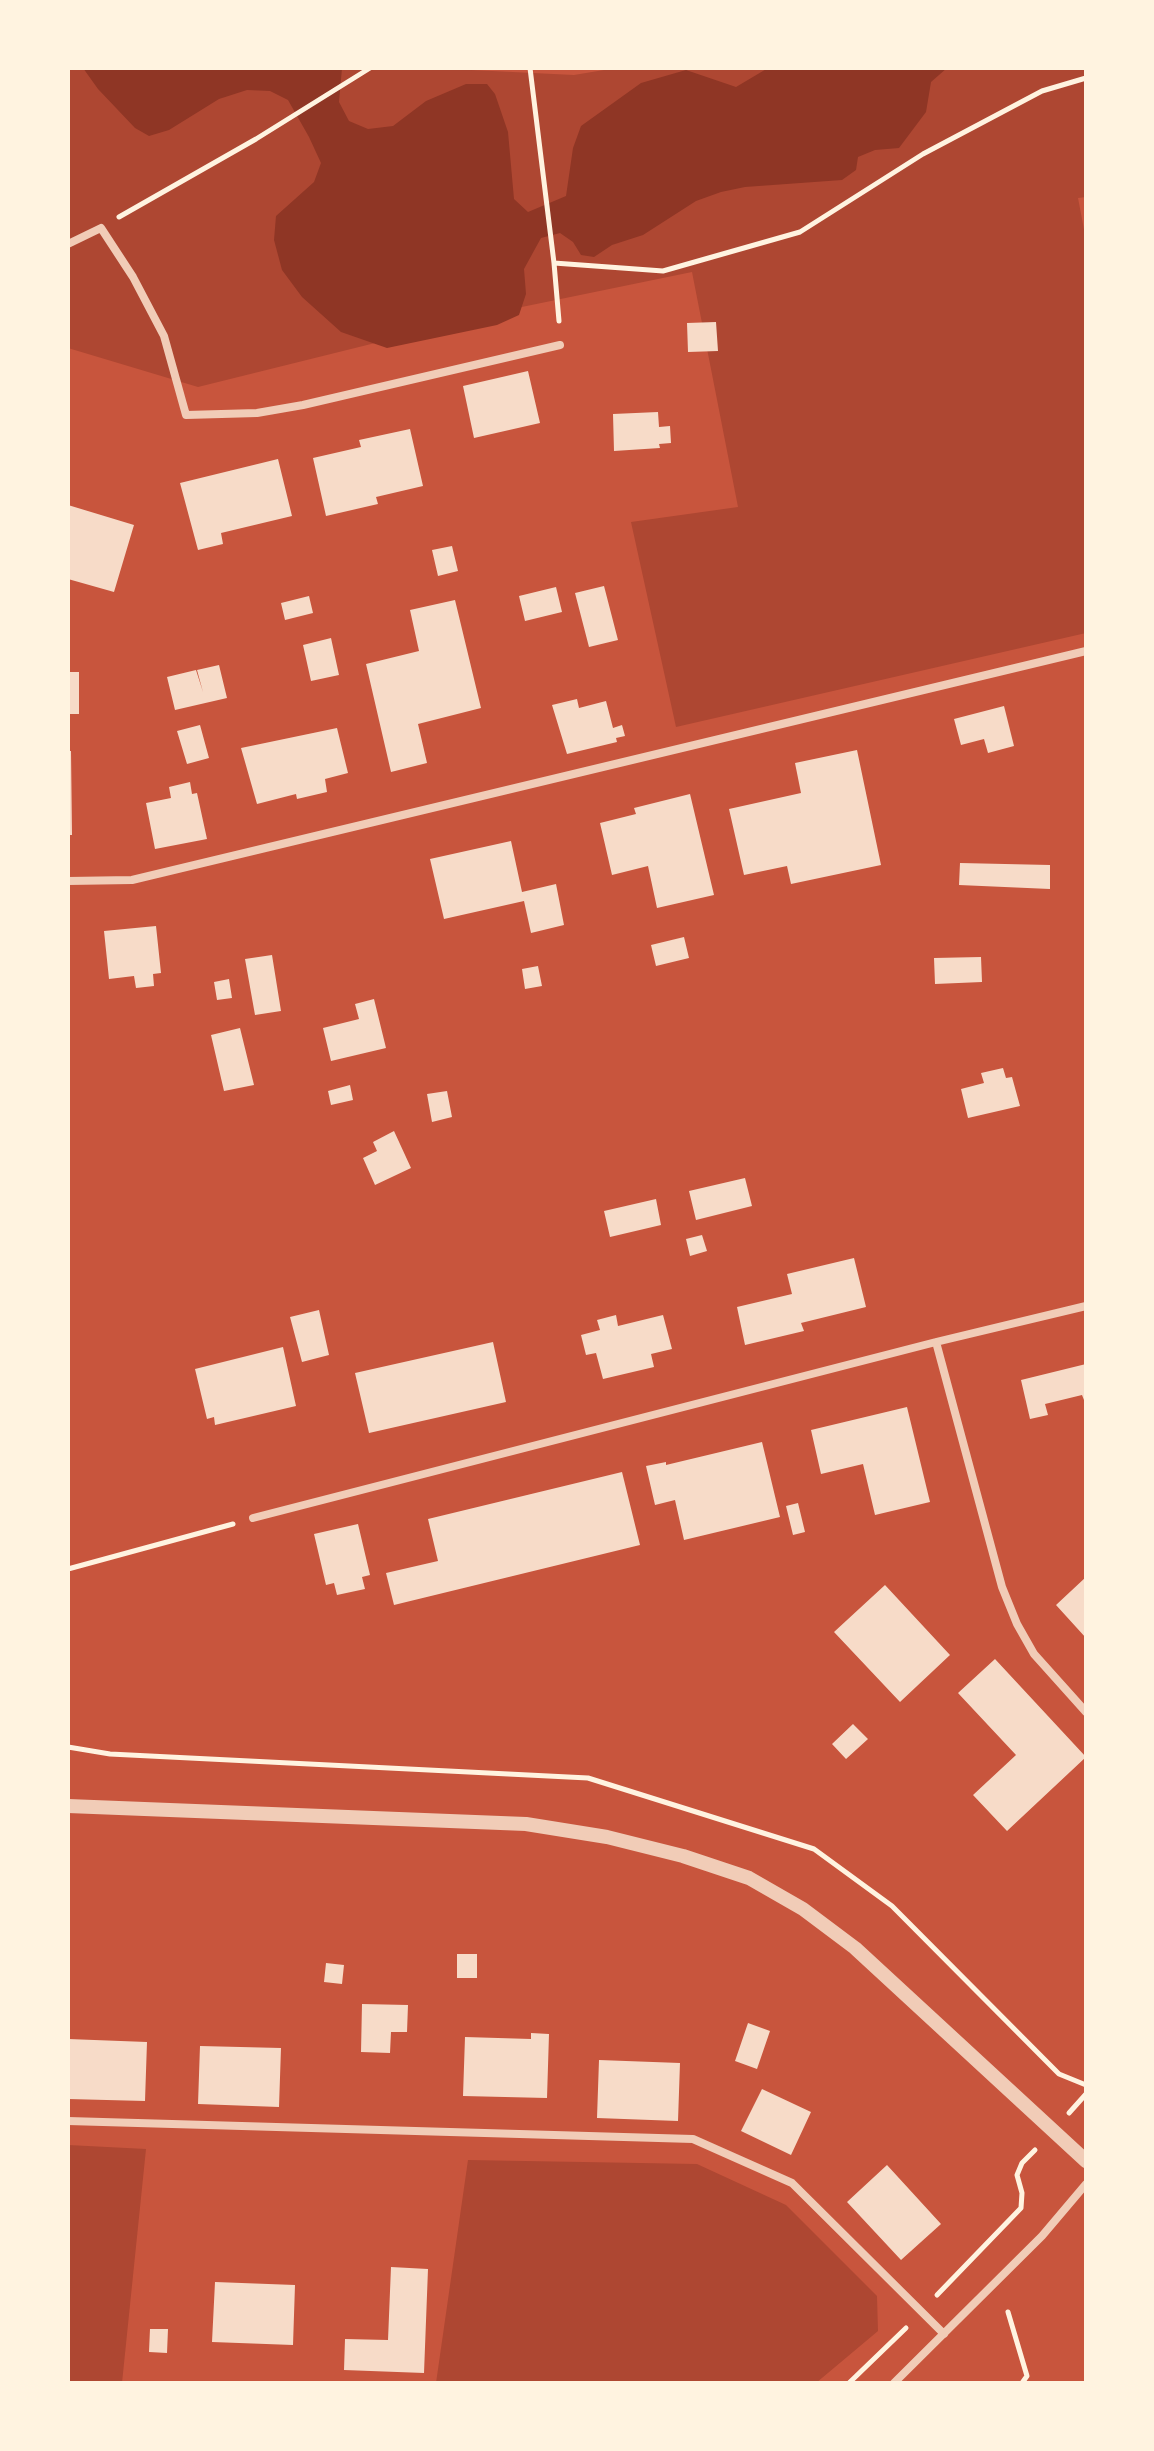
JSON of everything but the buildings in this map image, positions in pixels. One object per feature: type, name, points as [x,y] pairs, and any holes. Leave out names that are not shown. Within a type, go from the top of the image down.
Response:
[{"type":"street","points":[[68,244],[101,228],[133,277],[164,336],[186,415],[257,413],[303,405],[560,345]]},
{"type":"street","points":[[68,881],[132,880],[1086,651]]},
{"type":"street","points":[[253,1518],[1086,1306]]},
{"type":"street","points":[[936,1342],[1002,1587],[1017,1624],[1034,1654],[1086,1712]]},
{"type":"street","points":[[68,1806],[526,1824],[607,1837],[683,1856],[749,1878],[803,1909],[855,1948],[1086,2161]]},
{"type":"street","points":[[68,2121],[693,2139],[792,2183],[944,2334]]},
{"type":"street","points":[[894,2383],[1042,2236],[1086,2184]]},
{"type":"path","points":[[101,228],[256,139],[370,68]]},
{"type":"path","points":[[530,68],[554,263],[560,345]]},
{"type":"path","points":[[554,263],[663,271],[800,232],[923,154],[1042,91],[1086,78]]},
{"type":"path","points":[[68,1569],[253,1518]]},
{"type":"path","points":[[849,2383],[1021,2208],[1022,2193],[1017,2175],[1022,2163],[1086,2094]]},
{"type":"path","points":[[1008,2312],[1027,2376],[1022,2383]]},
{"type":"shaded area","points":[[68,68],[430,68],[574,75],[616,68],[1086,68],[1086,197],[1078,198],[1086,240],[1086,633],[676,727],[631,522],[738,507],[692,272],[512,309],[198,387],[68,348]]},
{"type":"shaded area","points":[[83,68],[342,68],[339,102],[349,121],[368,129],[393,126],[426,101],[466,84],[487,84],[495,94],[508,132],[514,199],[528,212],[566,196],[573,148],[581,126],[641,83],[686,70],[736,87],[768,68],[947,68],[931,82],[926,112],[899,148],[875,150],[858,157],[856,170],[842,180],[745,187],[721,192],[696,201],[643,235],[612,245],[594,257],[581,255],[573,242],[560,233],[541,238],[524,269],[526,294],[519,315],[497,325],[387,348],[341,332],[302,297],[282,270],[274,240],[276,216],[314,182],[321,163],[288,100],[270,91],[247,90],[219,99],[169,130],[149,136],[135,128],[98,89]]},
{"type":"shaded area","points":[[68,2145],[146,2149],[122,2383],[68,2383]]},
{"type":"shaded area","points":[[468,2160],[697,2164],[786,2205],[877,2296],[878,2331],[816,2383],[436,2383]]}]
